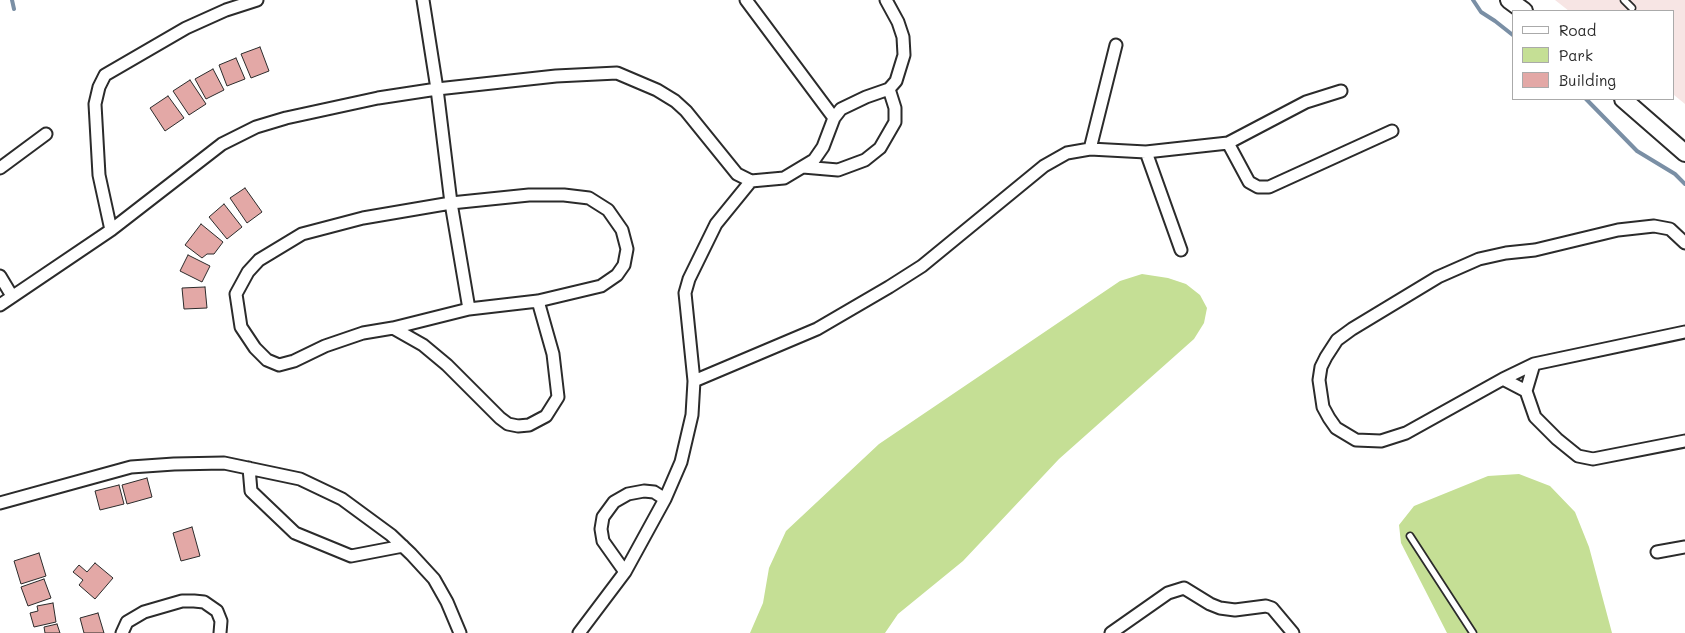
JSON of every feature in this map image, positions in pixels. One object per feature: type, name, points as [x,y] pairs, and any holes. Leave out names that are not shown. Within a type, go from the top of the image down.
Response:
[{"type":"main road","points":[[1509,0],[1523,10]]},
{"type":"main road","points":[[1624,100],[1685,153]]},
{"type":"street","points":[[111,230],[100,175],[95,104],[98,87],[105,75],[142,52],[194,25],[226,10],[257,0]]},
{"type":"street","points":[[423,0],[437,89],[451,202],[469,309]]},
{"type":"street","points":[[746,0],[834,118]]},
{"type":"street","points":[[0,305],[111,230],[222,144],[256,127],[327,107],[437,89],[556,76],[617,73],[658,90],[686,111],[737,174],[751,181],[784,178],[814,160],[823,147],[834,118],[841,109],[889,89],[896,81],[904,55],[903,37],[898,22],[886,0]]},
{"type":"street","points":[[1090,149],[1116,45]]},
{"type":"street","points":[[803,167],[838,170],[865,160],[880,148],[895,122],[895,108],[889,89]]},
{"type":"street","points":[[694,381],[817,329],[857,306],[922,266],[1044,166],[1067,153],[1090,149],[1146,152],[1228,143],[1306,102],[1341,90]]},
{"type":"street","points":[[1228,143],[1249,182],[1258,187],[1269,187],[1392,131]]},
{"type":"street","points":[[0,168],[46,134]]},
{"type":"street","points":[[1146,152],[1181,250]]},
{"type":"street","points":[[579,633],[625,572],[665,499],[686,446],[692,415],[694,381],[685,293],[689,279],[716,224],[751,181]]},
{"type":"street","points":[[529,194],[589,198],[608,210],[622,230],[627,249],[624,265],[617,275],[601,286],[538,301],[469,309],[393,328],[363,333],[325,346],[294,361],[279,365],[267,360],[261,354],[241,327],[236,294],[248,272],[259,260],[302,234],[363,218],[451,202],[529,194]]},
{"type":"street","points":[[1685,243],[1670,229],[1654,226],[1618,230],[1535,250],[1506,253],[1479,259],[1438,277],[1337,340],[1321,367],[1319,380],[1323,407],[1336,428],[1356,440],[1381,441],[1406,433],[1534,364],[1685,332]]},
{"type":"street","points":[[0,276],[12,296]]},
{"type":"street","points":[[393,328],[423,345],[500,418],[513,425],[529,425],[546,416],[558,397],[553,354],[538,301]]},
{"type":"street","points":[[1534,364],[1526,391],[1535,417],[1557,439],[1578,456],[1593,459],[1685,441]]},
{"type":"street","points":[[1503,380],[1526,391]]},
{"type":"street","points":[[0,503],[131,467],[224,464],[300,479],[342,499],[403,546],[434,579],[447,602],[460,633]]},
{"type":"street","points":[[249,468],[251,491],[295,533],[351,556],[403,546]]},
{"type":"street","points":[[625,572],[603,541],[601,529],[603,517],[614,502],[628,494],[644,491],[654,492],[665,499]]},
{"type":"street","points":[[1657,552],[1685,547]]},
{"type":"street","points":[[1111,633],[1168,593],[1184,588],[1220,608],[1235,610],[1261,606],[1272,608],[1293,633]]},
{"type":"street","points":[[122,633],[123,627],[128,622],[144,612],[182,601],[194,601],[204,602],[217,612],[221,622],[220,633]]},
{"type":"lane","points":[[1624,0],[1632,8]]},
{"type":"lane","points":[[1410,536],[1473,633]]},
{"type":"shaded area","points":[[1555,0],[1685,0],[1685,104],[1675,96],[1675,10],[1568,10]]},
{"type":"green space","points":[[1142,274],[1168,278],[1186,284],[1200,295],[1207,308],[1204,323],[1194,339],[1059,459],[963,561],[898,614],[885,633],[750,633],[763,603],[769,568],[786,531],[879,444],[1120,281]]},
{"type":"green space","points":[[1519,474],[1550,486],[1575,512],[1589,547],[1612,633],[1447,633],[1401,543],[1399,525],[1414,506],[1488,476]]},
{"type":"building","points":[[260,47],[269,71],[251,78],[241,54]]},
{"type":"building","points":[[236,58],[245,79],[227,86],[219,65]]},
{"type":"building","points":[[213,69],[224,90],[206,99],[195,79]]},
{"type":"building","points":[[190,80],[206,104],[189,115],[173,91]]},
{"type":"building","points":[[168,96],[184,118],[165,131],[150,108]]},
{"type":"building","points":[[245,188],[262,212],[247,223],[230,198]]},
{"type":"building","points":[[224,204],[242,227],[227,239],[209,217]]},
{"type":"building","points":[[201,224],[223,242],[214,254],[207,254],[202,258],[185,245]]},
{"type":"building","points":[[188,255],[210,266],[202,282],[180,271]]},
{"type":"building","points":[[205,287],[207,308],[184,309],[182,288]]},
{"type":"building","points":[[147,478],[152,497],[127,504],[122,485]]},
{"type":"building","points":[[119,485],[124,504],[100,510],[95,491]]},
{"type":"building","points":[[192,527],[200,556],[181,561],[173,533]]},
{"type":"building","points":[[39,553],[46,576],[21,584],[14,561]]},
{"type":"building","points":[[95,563],[113,578],[95,599],[79,585],[83,580],[73,572],[79,565],[87,572]]},
{"type":"building","points":[[44,579],[51,598],[28,606],[21,587]]},
{"type":"building","points":[[53,603],[56,622],[34,627],[30,613],[38,611],[37,606]]},
{"type":"building","points":[[98,613],[104,633],[84,633],[80,618]]},
{"type":"building","points":[[57,624],[60,633],[45,633],[44,627]]},
{"type":"waterway","points":[[12,0],[14,9]]},
{"type":"waterway","points":[[1473,0],[1481,12],[1512,34]]},
{"type":"waterway","points":[[1587,100],[1637,151],[1675,174],[1685,184]]}]
